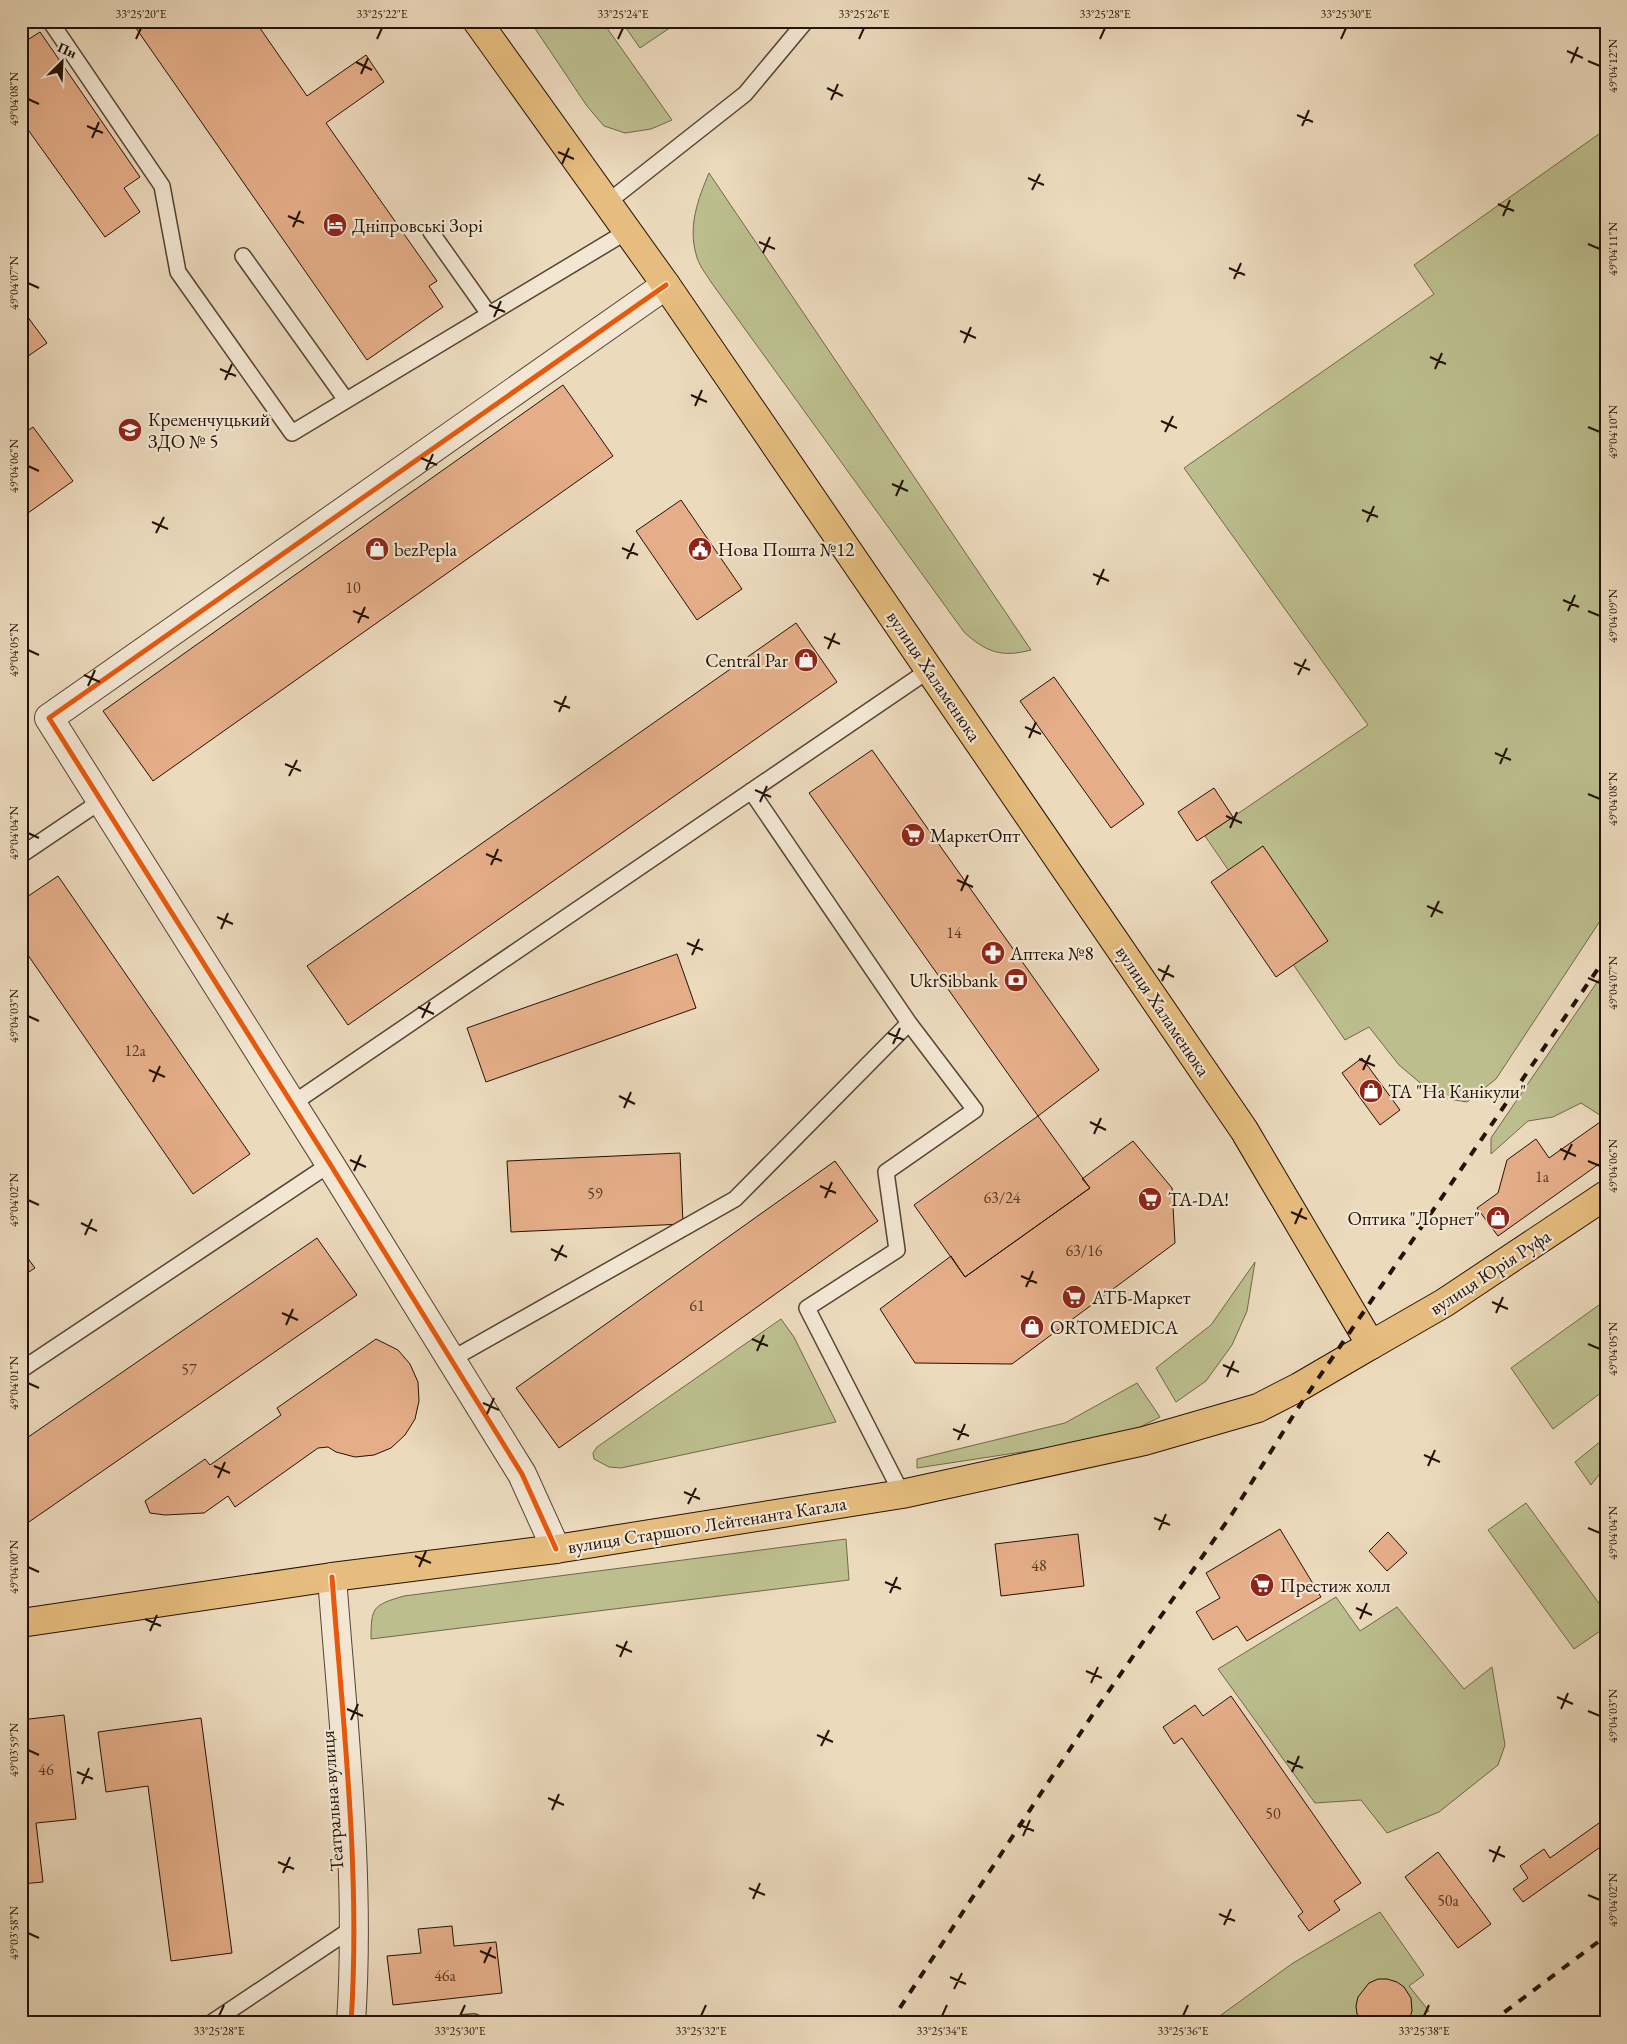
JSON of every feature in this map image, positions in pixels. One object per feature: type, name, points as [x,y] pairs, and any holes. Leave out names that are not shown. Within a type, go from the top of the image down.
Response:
[{"type":"main road","name":"вулиця Халаменюка","points":[[478,21],[608,202],[626,232],[666,285],[1244,1130],[1371,1344]]},
{"type":"main road","name":"вулиця Юрія Руфа","points":[[1371,1344],[1444,1303],[1606,1196]]},
{"type":"main road","name":"вулиця Старшого Лейтенанта Кагала","points":[[21,1622],[332,1577],[556,1549],[902,1494],[1144,1441],[1258,1408],[1299,1387],[1371,1344]]},
{"type":"street","points":[[556,1549],[522,1474],[452,1359],[49,718],[666,285]]},
{"type":"street","name":"Театральна вулиця","points":[[332,1577],[352,1843],[351,2023]]},
{"type":"lane","points":[[50,21],[162,186],[178,272],[292,434],[626,232]]},
{"type":"lane","points":[[608,202],[744,94],[806,21]]},
{"type":"lane","points":[[431,232],[490,314]]},
{"type":"lane","points":[[243,256],[346,400]]},
{"type":"lane","points":[[292,1104],[930,670]]},
{"type":"lane","points":[[751,791],[910,1023],[975,1110],[886,1172],[897,1250],[807,1308],[902,1494]]},
{"type":"lane","points":[[21,855],[101,801]]},
{"type":"lane","points":[[452,1359],[735,1200],[910,1023]]},
{"type":"lane","points":[[21,1370],[330,1164]]},
{"type":"lane","points":[[211,2023],[353,1928]]},
{"type":"green space","points":[[530,21],[602,21],[672,120],[651,129],[625,133],[604,126],[587,106]]},
{"type":"green space","points":[[621,21],[680,21],[640,48]]},
{"type":"green space","points":[[1606,129],[1606,912],[1496,1079],[1467,1102],[1437,1097],[1399,1065],[1369,1027],[1345,1040],[1205,836],[1368,725],[1184,468],[1434,294],[1414,265]]},
{"type":"green space","points":[[709,173],[1031,650],[1011,653],[994,652],[964,632],[702,269],[697,258],[693,233],[695,213]]},
{"type":"green space","points":[[1606,969],[1606,1119],[1581,1103],[1553,1117],[1528,1121],[1491,1154],[1491,1138]]},
{"type":"green space","points":[[1255,1262],[1247,1311],[1232,1345],[1206,1381],[1176,1402],[1156,1368],[1211,1325]]},
{"type":"green space","points":[[1606,1300],[1606,1389],[1553,1429],[1511,1368]]},
{"type":"green space","points":[[781,1319],[794,1337],[836,1422],[621,1468],[609,1467],[594,1459],[593,1453],[597,1447]]},
{"type":"green space","points":[[1137,1383],[1160,1417],[1120,1437],[917,1468],[917,1459],[1065,1423]]},
{"type":"green space","points":[[1606,1437],[1606,1466],[1591,1485],[1575,1462]]},
{"type":"green space","points":[[1526,1503],[1606,1613],[1606,1627],[1574,1649],[1488,1530]]},
{"type":"green space","points":[[846,1539],[849,1580],[371,1639],[373,1614],[376,1609],[386,1602],[404,1596]]},
{"type":"green space","points":[[1336,1597],[1360,1631],[1397,1607],[1464,1689],[1492,1667],[1505,1745],[1498,1765],[1439,1812],[1387,1833],[1361,1800],[1315,1803],[1218,1669]]},
{"type":"green space","points":[[1380,1912],[1424,1975],[1409,1986],[1429,2011],[1413,2023],[1210,2023],[1293,1963]]},
{"type":"building","name":"Дніпровські Зорі","points":[[131,21],[255,21],[307,96],[366,55],[384,82],[326,123],[437,281],[429,286],[443,307],[367,360]]},
{"type":"building","points":[[40,32],[140,177],[124,188],[140,212],[105,237],[21,120],[21,44]]},
{"type":"building","points":[[21,308],[47,343],[21,361]]},
{"type":"building","points":[[563,385],[613,456],[153,781],[103,711]]},
{"type":"building","points":[[33,427],[73,481],[21,518],[21,435]]},
{"type":"building","points":[[681,500],[742,589],[697,620],[636,531]]},
{"type":"building","points":[[796,623],[837,682],[348,1025],[307,966]]},
{"type":"building","points":[[1054,677],[1144,804],[1111,828],[1020,701]]},
{"type":"building","points":[[872,750],[1099,1070],[1038,1116],[809,793]]},
{"type":"building","points":[[1214,788],[1233,817],[1197,841],[1178,812]]},
{"type":"building","points":[[1263,846],[1328,941],[1276,977],[1211,882]]},
{"type":"building","points":[[58,876],[250,1154],[193,1194],[21,945],[21,901]]},
{"type":"building","points":[[677,954],[696,1008],[486,1082],[467,1028]]},
{"type":"building","name":"ТА \"На Канікули\"","points":[[1362,1058],[1400,1110],[1380,1125],[1342,1073]]},
{"type":"building","points":[[1038,1116],[1090,1188],[965,1277],[914,1205]]},
{"type":"building","points":[[1603,1120],[1606,1124],[1606,1159],[1498,1236],[1477,1208],[1498,1193],[1507,1160],[1536,1139],[1549,1158]]},
{"type":"building","points":[[1133,1141],[1172,1188],[1175,1243],[1012,1364],[915,1363],[880,1309],[951,1256],[965,1277],[1090,1188],[1082,1179]]},
{"type":"building","points":[[680,1153],[683,1224],[511,1232],[507,1161]]},
{"type":"building","points":[[835,1161],[878,1221],[559,1448],[516,1388]]},
{"type":"building","points":[[317,1238],[357,1295],[26,1524],[21,1518],[21,1442]]},
{"type":"building","points":[[21,1249],[35,1268],[21,1277]]},
{"type":"building","points":[[21,1290],[28,1301],[21,1307]]},
{"type":"building","points":[[376,1339],[398,1350],[410,1364],[418,1382],[419,1401],[415,1419],[405,1435],[391,1448],[374,1455],[355,1457],[336,1452],[328,1447],[318,1448],[235,1507],[228,1496],[204,1513],[165,1515],[150,1513],[145,1501],[205,1459],[210,1465],[281,1415],[277,1408]]},
{"type":"building","points":[[1280,1529],[1321,1597],[1247,1641],[1237,1626],[1213,1640],[1196,1612],[1220,1598],[1206,1573]]},
{"type":"building","points":[[1388,1532],[1407,1553],[1387,1571],[1369,1551]]},
{"type":"building","points":[[1078,1534],[1084,1586],[1001,1596],[995,1544]]},
{"type":"building","points":[[1231,1696],[1361,1883],[1334,1901],[1340,1910],[1309,1931],[1298,1916],[1303,1912],[1182,1738],[1174,1744],[1163,1727],[1195,1705],[1203,1716]]},
{"type":"building","points":[[64,1715],[76,1819],[36,1823],[43,1882],[21,1884],[21,1720]]},
{"type":"building","points":[[201,1718],[232,1953],[171,1961],[148,1786],[106,1792],[98,1732]]},
{"type":"building","points":[[1606,1818],[1606,1843],[1523,1902],[1513,1889],[1528,1878],[1520,1866],[1544,1849],[1550,1858]]},
{"type":"building","points":[[1438,1852],[1491,1924],[1458,1948],[1405,1877]]},
{"type":"building","points":[[452,1926],[454,1946],[496,1942],[502,1993],[393,2005],[387,1956],[421,1953],[418,1929]]},
{"type":"building","points":[[1378,1979],[1397,1982],[1404,1987],[1411,1998],[1412,2011],[1408,2023],[1362,2023],[1357,2014],[1358,1997],[1369,1983]]},
{"type":"railway","points":[[890,2023],[1097,1708],[1232,1514],[1298,1408],[1606,957]]},
{"type":"railway","points":[[1490,2023],[1606,1936]]},
{"type":"railway","points":[[1590,2023],[1606,2011]]},
{"type":"cycle path","points":[[556,1549],[522,1474],[330,1164],[49,718],[666,285]]},
{"type":"cycle path","points":[[332,1577],[352,1855],[354,1967],[351,2023]]},
{"type":"place","name":"Дніпровські Зорі","points":[[335,225]]},
{"type":"place","name":"Кременчуцький ЗДО № 5","points":[[130,430]]},
{"type":"place","name":"bezPepla","points":[[377,549]]},
{"type":"place","name":"Нова Пошта №12","points":[[700,549]]},
{"type":"place","name":"Central Par","points":[[806,660]]},
{"type":"place","name":"МаркетОпт","points":[[913,835]]},
{"type":"place","name":"Аптека №8","points":[[993,953]]},
{"type":"place","name":"UkrSibbank","points":[[1016,980]]},
{"type":"place","name":"ТА \"На Канікули\"","points":[[1371,1091]]},
{"type":"place","name":"TA-DA!","points":[[1150,1199]]},
{"type":"place","name":"Оптика \"Лорнет\"","points":[[1498,1218]]},
{"type":"place","name":"АТБ-Маркет","points":[[1074,1297]]},
{"type":"place","name":"ORTOMEDICA","points":[[1032,1327]]},
{"type":"place","name":"Престиж холл","points":[[1262,1585]]}]
